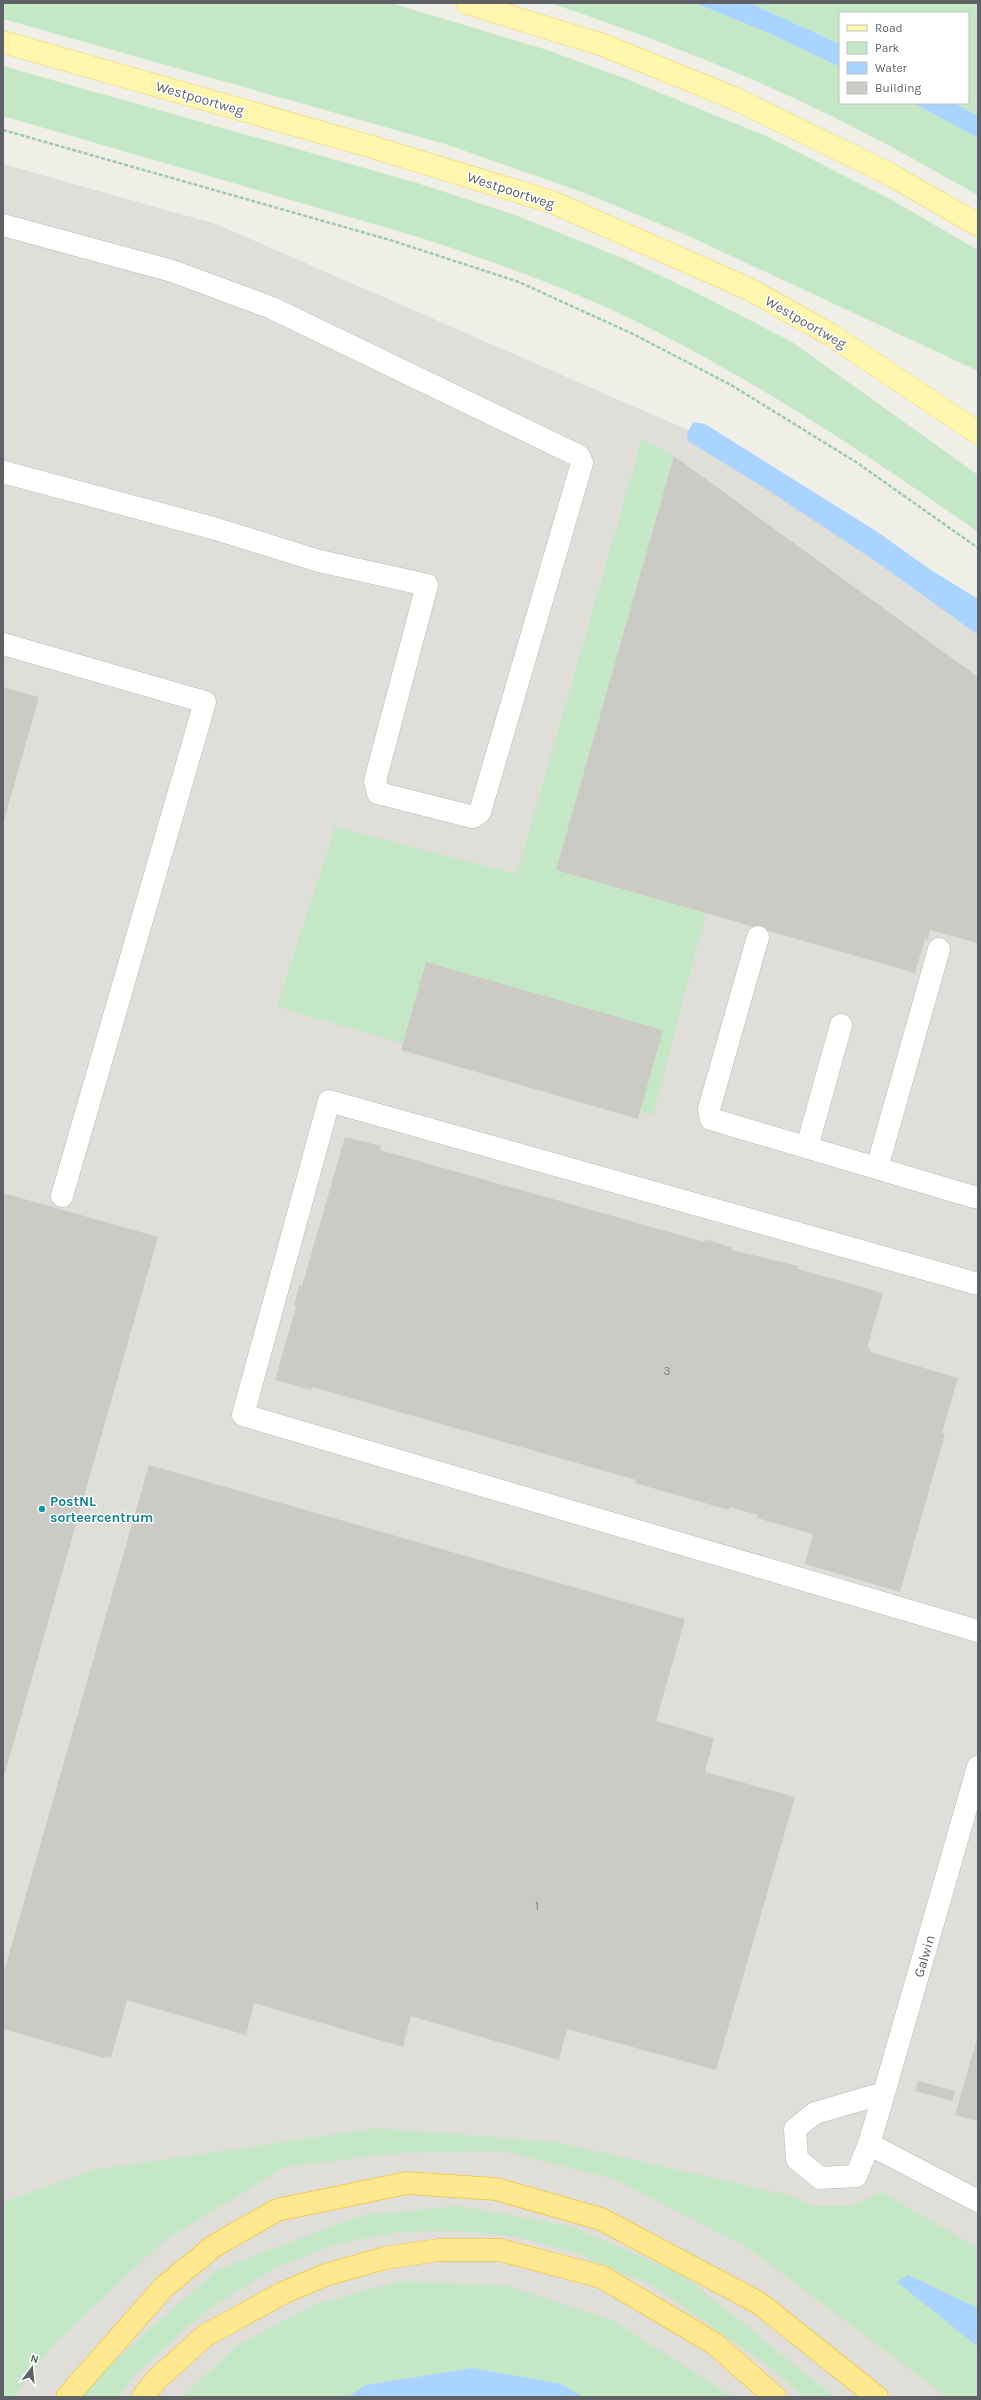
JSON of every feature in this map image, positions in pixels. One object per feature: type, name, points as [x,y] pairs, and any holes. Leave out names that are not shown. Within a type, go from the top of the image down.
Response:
[{"type":"highway","points":[[67,2397],[164,2287],[214,2246],[277,2210],[407,2183],[496,2189],[601,2218],[759,2302],[877,2397]]},
{"type":"highway","points":[[143,2397],[156,2380],[206,2336],[283,2293],[325,2275],[385,2258],[438,2250],[500,2250],[602,2277],[715,2344],[775,2397]]},
{"type":"main road","points":[[467,3],[603,45],[736,99],[891,175],[978,225]]},
{"type":"main road","name":"Westpoortweg","points":[[3,42],[369,146],[552,202],[748,289],[832,336],[978,433]]},
{"type":"street","points":[[3,225],[172,271],[272,308],[579,456],[582,464],[480,812],[473,817],[378,793],[375,781],[427,585],[319,561],[213,528],[3,472]]},
{"type":"street","points":[[3,644],[205,702],[62,1196]]},
{"type":"street","points":[[758,937],[709,1109],[711,1119],[877,1168],[977,1193]]},
{"type":"street","points":[[877,1168],[938,949]]},
{"type":"street","points":[[807,1147],[841,1025]]},
{"type":"street","points":[[978,1284],[329,1101],[243,1416],[978,1631]]},
{"type":"street","name":"Galwin","points":[[884,2092],[815,2113],[795,2129],[797,2159],[820,2178],[856,2176],[869,2144],[978,1767]]},
{"type":"street","points":[[869,2144],[978,2201]]},
{"type":"path","points":[[3,130],[390,240],[519,282],[634,335],[731,385],[856,462],[978,548]]},
{"type":"shaded area","points":[[3,164],[216,224],[736,451],[978,627],[978,2397],[3,2397]]},
{"type":"green space","points":[[3,3],[391,3],[544,49],[624,78],[766,136],[890,199],[978,250],[978,371],[684,234],[582,192],[445,144],[3,19]]},
{"type":"green space","points":[[550,3],[695,3],[766,32],[839,67],[839,104],[915,104],[978,138],[978,195],[876,139],[785,94],[708,61],[630,31]]},
{"type":"green space","points":[[750,3],[978,3],[978,116],[956,104],[969,104],[969,12],[839,12],[839,44]]},
{"type":"green space","points":[[3,66],[414,182],[515,215],[627,260],[695,292],[792,342],[978,475],[978,532],[853,447],[768,394],[680,344],[635,321],[582,297],[501,265],[418,237],[3,116]]},
{"type":"green space","points":[[642,439],[674,456],[556,870],[706,913],[653,1115],[277,1007],[335,827],[517,874]]},
{"type":"green space","points":[[378,2128],[556,2142],[793,2196],[811,2206],[852,2206],[881,2192],[978,2248],[978,2308],[908,2275],[978,2347],[978,2397],[947,2397],[745,2246],[613,2179],[502,2151],[398,2153],[285,2167],[165,2240],[55,2343],[14,2397],[3,2397],[3,2202],[94,2170]]},
{"type":"green space","points":[[459,2206],[571,2226],[683,2275],[835,2397],[803,2397],[773,2369],[655,2287],[576,2253],[517,2237],[464,2231],[400,2232],[337,2244],[275,2268],[206,2311],[134,2375],[118,2397],[80,2397],[96,2377],[217,2270],[359,2216]]},
{"type":"green space","points":[[402,2281],[507,2286],[614,2321],[733,2397],[182,2397],[239,2344],[316,2304]]},
{"type":"water","points":[[695,3],[750,3],[839,44],[839,67],[766,32]]},
{"type":"water","points":[[915,104],[956,104],[978,116],[978,138]]},
{"type":"water","points":[[693,422],[705,424],[876,531],[931,570],[978,599],[978,635],[884,567],[765,488],[688,441],[687,434]]},
{"type":"water","points":[[908,2275],[978,2308],[978,2347],[897,2282]]},
{"type":"water","points":[[473,2368],[561,2384],[583,2397],[348,2397],[366,2385]]},
{"type":"building","points":[[674,456],[978,677],[978,943],[930,930],[928,940],[925,939],[915,973],[556,870]]},
{"type":"building","points":[[3,687],[39,697],[3,824]]},
{"type":"building","points":[[426,962],[663,1030],[638,1119],[401,1050]]},
{"type":"building","points":[[345,1137],[381,1146],[380,1150],[704,1242],[705,1239],[733,1248],[732,1250],[798,1266],[798,1269],[883,1293],[867,1348],[870,1349],[870,1352],[958,1378],[942,1433],[945,1434],[900,1592],[805,1564],[813,1534],[757,1518],[758,1515],[730,1507],[729,1510],[635,1483],[636,1480],[312,1387],[311,1390],[275,1380],[296,1307],[294,1306],[299,1285],[302,1286]]},
{"type":"building","name":"PostNL sorteercentrum","points":[[3,1193],[158,1237],[3,1780]]},
{"type":"building","points":[[149,1465],[685,1619],[656,1721],[714,1738],[705,1772],[795,1797],[716,2070],[567,2029],[559,2060],[411,2016],[403,2047],[254,2003],[246,2035],[127,2000],[111,2058],[105,2056],[104,2058],[3,2029],[3,1975]]},
{"type":"building","points":[[978,2035],[978,2121],[955,2115]]},
{"type":"building","points":[[918,2081],[955,2091],[952,2101],[915,2091]]},
{"type":"place","name":"PostNL sorteercentrum","points":[[42,1509]]}]
